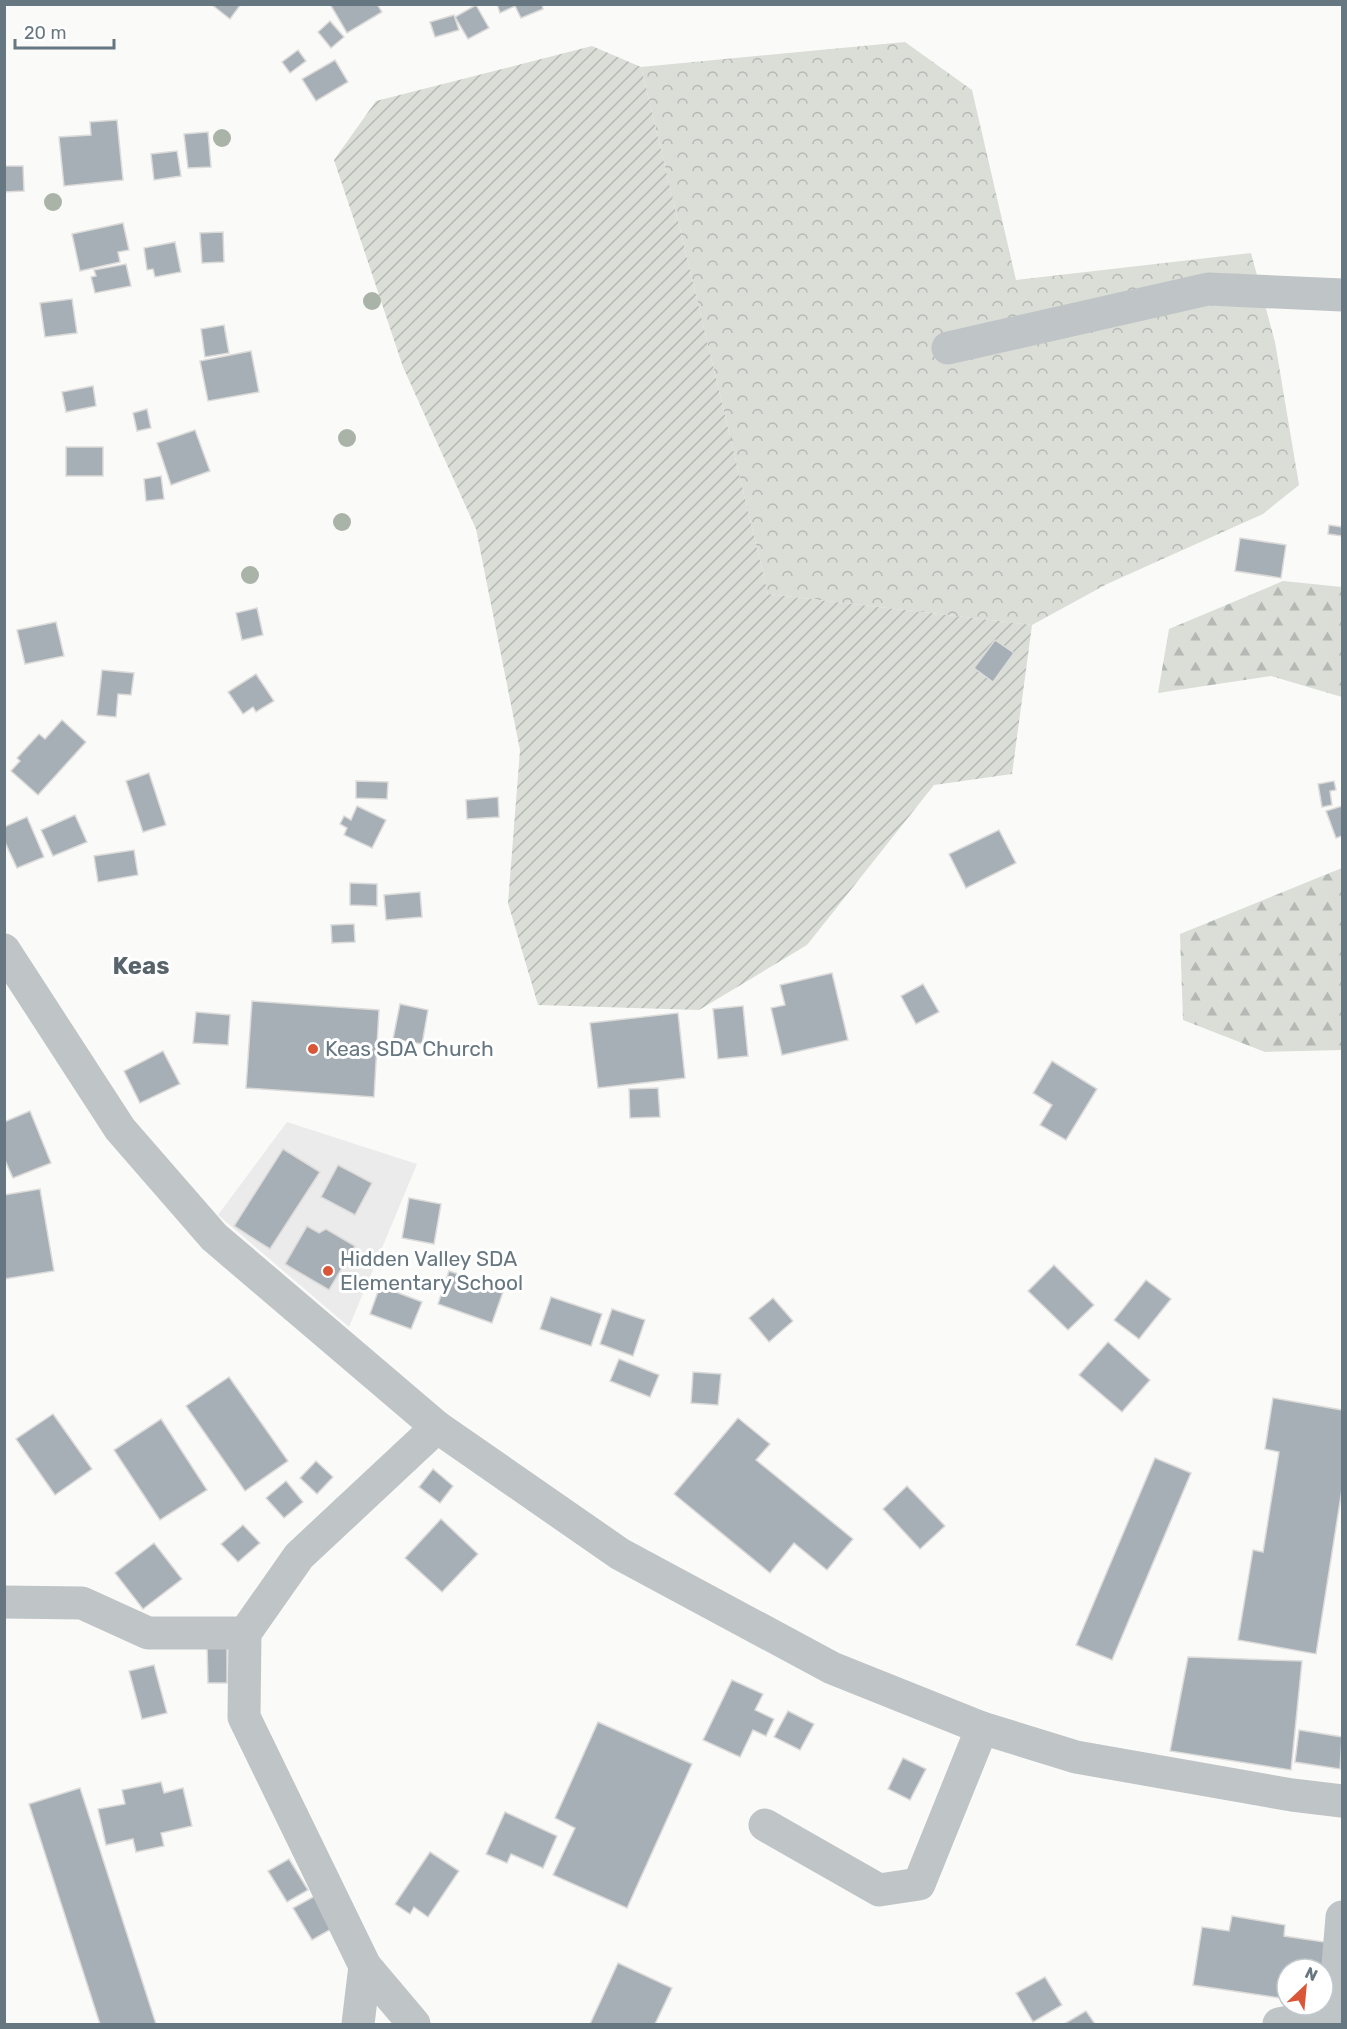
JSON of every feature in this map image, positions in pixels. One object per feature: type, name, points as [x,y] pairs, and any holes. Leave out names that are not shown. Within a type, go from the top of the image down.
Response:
[{"type":"street","points":[[948,348],[1208,289],[1342,295]]},
{"type":"street","points":[[4,950],[120,1129],[214,1237],[437,1427],[620,1554],[832,1668],[982,1728],[1076,1757],[1292,1795],[1342,1801]]},
{"type":"street","points":[[414,2025],[365,1966],[244,1717],[245,1633],[299,1556],[437,1427]]},
{"type":"street","points":[[4,1602],[82,1603],[148,1633],[245,1633]]},
{"type":"street","points":[[765,1825],[879,1890],[919,1884],[982,1728]]},
{"type":"street","points":[[1279,2025],[1334,2013],[1342,1917]]},
{"type":"street","points":[[358,2025],[365,1966]]},
{"type":"shaded area","name":"Hidden Valley SDA Elementary School","points":[[287,1122],[417,1164],[349,1327],[218,1215]]},
{"type":"green space","points":[[905,42],[972,90],[1016,280],[1251,253],[1275,342],[1299,485],[1263,514],[1107,584],[1032,625],[768,594],[641,67]]},
{"type":"green space","points":[[592,46],[641,67],[768,594],[1032,625],[1012,774],[934,785],[807,945],[699,1010],[538,1005],[508,903],[520,750],[476,529],[403,367],[334,160],[376,101]]},
{"type":"green space","points":[[1283,581],[1342,587],[1342,697],[1271,676],[1158,693],[1169,629]]},
{"type":"green space","points":[[1342,868],[1342,1050],[1265,1052],[1183,1020],[1180,934]]},
{"type":"building","points":[[211,4],[241,4],[230,19]]},
{"type":"building","points":[[330,4],[377,4],[382,12],[347,33]]},
{"type":"building","points":[[497,4],[542,4],[543,9],[521,18],[515,6],[500,13]]},
{"type":"building","points":[[476,5],[489,28],[468,39],[455,17]]},
{"type":"building","points":[[454,15],[459,30],[435,37],[430,22]]},
{"type":"building","points":[[330,21],[344,37],[331,48],[318,32]]},
{"type":"building","points":[[298,50],[306,61],[290,73],[282,62]]},
{"type":"building","points":[[335,60],[348,82],[316,101],[302,79]]},
{"type":"building","points":[[117,120],[123,180],[64,186],[59,137],[91,135],[90,122]]},
{"type":"building","points":[[208,132],[211,167],[188,168],[184,134]]},
{"type":"building","points":[[177,151],[181,176],[154,180],[151,154]]},
{"type":"building","points":[[4,166],[23,166],[24,191],[4,192]]},
{"type":"building","points":[[123,223],[129,250],[118,252],[120,262],[80,271],[72,234]]},
{"type":"building","points":[[223,232],[224,262],[202,263],[200,233]]},
{"type":"building","points":[[175,242],[181,272],[155,277],[153,269],[147,270],[144,248]]},
{"type":"building","points":[[126,264],[131,286],[95,293],[91,277],[96,276],[94,270]]},
{"type":"building","points":[[72,299],[77,333],[45,337],[40,303]]},
{"type":"building","points":[[224,325],[229,353],[205,357],[201,329]]},
{"type":"building","points":[[251,351],[259,392],[208,401],[200,361]]},
{"type":"building","points":[[93,386],[96,406],[66,412],[62,392]]},
{"type":"building","points":[[147,409],[151,428],[137,431],[133,413]]},
{"type":"building","points":[[195,430],[210,471],[171,485],[157,443]]},
{"type":"building","points":[[66,447],[103,447],[103,476],[66,476]]},
{"type":"building","points":[[161,476],[164,499],[146,501],[144,479]]},
{"type":"building","points":[[1329,525],[1342,527],[1342,536],[1328,534]]},
{"type":"building","points":[[1240,538],[1286,545],[1281,578],[1235,571]]},
{"type":"building","points":[[257,608],[263,635],[242,640],[236,613]]},
{"type":"building","points":[[56,622],[64,656],[25,664],[17,630]]},
{"type":"building","points":[[995,640],[1014,653],[993,682],[974,668]]},
{"type":"building","points":[[102,670],[134,673],[131,695],[118,694],[116,717],[97,715]]},
{"type":"building","points":[[256,674],[274,701],[256,712],[253,707],[243,714],[228,692]]},
{"type":"building","points":[[62,720],[86,742],[38,795],[11,771],[20,761],[17,758],[39,734],[45,739]]},
{"type":"building","points":[[149,773],[166,825],[143,832],[126,781]]},
{"type":"building","points":[[356,781],[388,782],[387,799],[356,798]]},
{"type":"building","points":[[1334,781],[1336,790],[1330,791],[1332,805],[1322,807],[1318,784]]},
{"type":"building","points":[[498,797],[499,817],[467,819],[466,800]]},
{"type":"building","points":[[357,806],[386,820],[372,848],[344,835],[347,828],[340,824],[344,816],[351,820]]},
{"type":"building","points":[[1342,806],[1342,836],[1336,838],[1326,811]]},
{"type":"building","points":[[75,815],[87,842],[53,856],[41,830]]},
{"type":"building","points":[[27,817],[44,857],[17,868],[4,840],[4,827]]},
{"type":"building","points":[[999,830],[1016,863],[966,888],[949,854]]},
{"type":"building","points":[[134,850],[138,875],[98,882],[94,856]]},
{"type":"building","points":[[350,883],[377,884],[377,906],[350,905]]},
{"type":"building","points":[[420,892],[422,917],[386,920],[384,895]]},
{"type":"building","points":[[354,924],[355,942],[332,943],[331,925]]},
{"type":"building","points":[[832,973],[848,1040],[782,1055],[771,1008],[785,1005],[780,985]]},
{"type":"building","points":[[923,984],[939,1012],[916,1024],[901,996]]},
{"type":"building","name":"Keas SDA Church","points":[[252,1001],[379,1010],[374,1097],[246,1088]]},
{"type":"building","points":[[400,1004],[428,1010],[422,1044],[393,1039]]},
{"type":"building","points":[[743,1006],[748,1056],[718,1059],[713,1009]]},
{"type":"building","points":[[196,1012],[230,1015],[228,1045],[193,1043]]},
{"type":"building","points":[[678,1013],[685,1078],[598,1088],[590,1023]]},
{"type":"building","points":[[163,1051],[180,1084],[140,1103],[124,1071]]},
{"type":"building","points":[[1052,1061],[1097,1089],[1066,1140],[1040,1125],[1052,1105],[1033,1093]]},
{"type":"building","points":[[658,1088],[660,1117],[630,1118],[629,1089]]},
{"type":"building","points":[[30,1111],[51,1163],[13,1178],[4,1158],[4,1122]]},
{"type":"building","points":[[283,1149],[320,1172],[270,1249],[234,1226]]},
{"type":"building","points":[[338,1165],[372,1183],[355,1215],[321,1197]]},
{"type":"building","points":[[40,1189],[54,1271],[4,1279],[4,1195]]},
{"type":"building","points":[[409,1198],[441,1204],[434,1244],[402,1238]]},
{"type":"building","points":[[307,1226],[319,1233],[326,1229],[355,1246],[329,1290],[285,1264]]},
{"type":"building","points":[[1054,1265],[1094,1305],[1068,1330],[1028,1291]]},
{"type":"building","points":[[449,1271],[504,1289],[492,1323],[438,1304]]},
{"type":"building","points":[[1146,1280],[1171,1299],[1139,1339],[1114,1320]]},
{"type":"building","points":[[380,1286],[422,1302],[411,1329],[370,1314]]},
{"type":"building","points":[[551,1297],[602,1314],[591,1346],[540,1329]]},
{"type":"building","points":[[773,1298],[793,1321],[769,1342],[749,1318]]},
{"type":"building","points":[[612,1309],[645,1320],[633,1356],[600,1344]]},
{"type":"building","points":[[1108,1342],[1150,1380],[1122,1412],[1079,1375]]},
{"type":"building","points":[[619,1359],[659,1375],[650,1397],[610,1381]]},
{"type":"building","points":[[693,1372],[721,1374],[718,1405],[691,1403]]},
{"type":"building","points":[[229,1377],[288,1461],[245,1491],[186,1406]]},
{"type":"building","points":[[1273,1398],[1342,1410],[1342,1489],[1316,1654],[1238,1640],[1253,1550],[1263,1552],[1279,1452],[1265,1449]]},
{"type":"building","points":[[53,1414],[92,1469],[55,1495],[16,1439]]},
{"type":"building","points":[[738,1418],[770,1444],[756,1460],[853,1539],[827,1570],[794,1543],[770,1573],[674,1494]]},
{"type":"building","points":[[161,1419],[207,1490],[160,1520],[114,1450]]},
{"type":"building","points":[[1155,1458],[1191,1473],[1112,1660],[1076,1645]]},
{"type":"building","points":[[316,1461],[333,1477],[317,1494],[300,1478]]},
{"type":"building","points":[[433,1469],[453,1486],[440,1503],[419,1487]]},
{"type":"building","points":[[286,1481],[303,1502],[284,1518],[266,1498]]},
{"type":"building","points":[[907,1486],[945,1526],[920,1549],[883,1509]]},
{"type":"building","points":[[441,1519],[478,1554],[442,1592],[405,1558]]},
{"type":"building","points":[[243,1525],[260,1543],[238,1562],[221,1544]]},
{"type":"building","points":[[154,1543],[182,1579],[143,1609],[115,1573]]},
{"type":"building","points":[[207,1645],[227,1645],[227,1683],[208,1683]]},
{"type":"building","points":[[1188,1657],[1302,1661],[1291,1770],[1170,1751]]},
{"type":"building","points":[[154,1665],[167,1713],[142,1719],[129,1671]]},
{"type":"building","points":[[732,1680],[763,1694],[755,1710],[774,1719],[766,1736],[753,1730],[740,1757],[703,1740]]},
{"type":"building","points":[[788,1711],[814,1724],[800,1750],[774,1737]]},
{"type":"building","points":[[598,1722],[692,1764],[627,1908],[553,1875],[575,1828],[555,1818]]},
{"type":"building","points":[[1299,1730],[1342,1737],[1340,1769],[1295,1762]]},
{"type":"building","points":[[903,1758],[926,1769],[910,1800],[888,1789]]},
{"type":"building","points":[[161,1782],[164,1793],[183,1788],[192,1826],[161,1833],[164,1846],[136,1852],[133,1839],[106,1845],[98,1809],[125,1804],[122,1790]]},
{"type":"building","points":[[80,1788],[156,2024],[100,2024],[29,1804]]},
{"type":"building","points":[[505,1812],[557,1836],[543,1868],[511,1854],[507,1863],[486,1854]]},
{"type":"building","points":[[430,1852],[459,1871],[428,1917],[414,1907],[410,1914],[395,1904]]},
{"type":"building","points":[[289,1859],[308,1890],[287,1902],[268,1871]]},
{"type":"building","points":[[315,1896],[333,1928],[312,1940],[293,1908]]},
{"type":"building","points":[[1232,1916],[1285,1925],[1284,1936],[1331,1943],[1327,1957],[1275,1957],[1275,1997],[1193,1985],[1202,1927],[1229,1931]]},
{"type":"building","points":[[618,1963],[672,1988],[655,2024],[590,2024]]},
{"type":"building","points":[[1045,1977],[1062,2005],[1033,2022],[1016,1993]]},
{"type":"building","points":[[1086,2011],[1095,2024],[1064,2024]]},
{"type":"place","name":"Keas SDA Church","points":[[313,1049]]},
{"type":"place","name":"Hidden Valley SDA Elementary School","points":[[328,1271]]},
{"type":"district","name":"Keas","points":[[141,966]]}]
